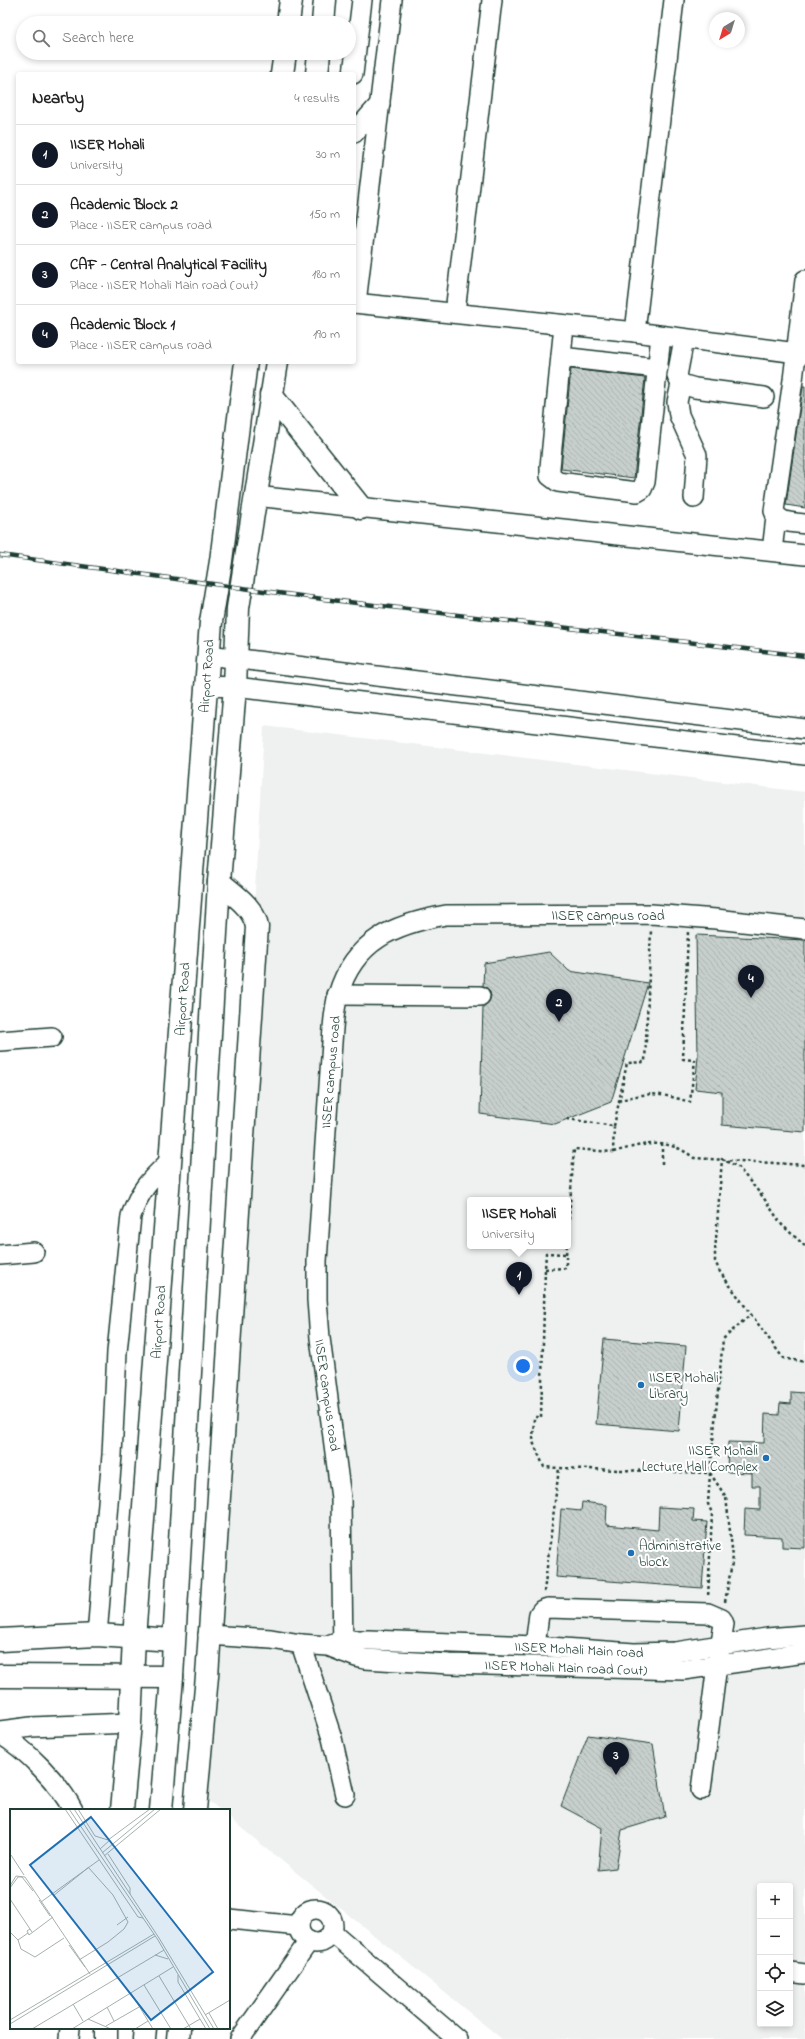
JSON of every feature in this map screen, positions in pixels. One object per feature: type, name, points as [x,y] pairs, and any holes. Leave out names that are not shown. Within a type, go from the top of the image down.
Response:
[{"type":"main road","points":[[289,16],[291,0]]},
{"type":"main road","points":[[324,16],[325,0]]},
{"type":"main road","points":[[282,72],[283,60]]},
{"type":"main road","points":[[316,72],[318,60]]},
{"type":"main road","name":"Airport Road","points":[[122,1809],[130,1723],[134,1638],[208,655],[211,622],[221,561],[246,364]]},
{"type":"main road","points":[[161,1809],[172,1677],[219,882],[235,687],[238,608],[277,364]]},
{"type":"main road","points":[[271,394],[361,508]]},
{"type":"main road","points":[[195,1809],[207,1676],[208,1635],[257,927],[256,918],[252,911],[219,882]]},
{"type":"main road","points":[[0,1640],[97,1635],[173,1640]]},
{"type":"main road","points":[[0,1676],[172,1677]]},
{"type":"main road","points":[[144,2039],[145,2029]]},
{"type":"main road","points":[[178,2039],[179,2029]]},
{"type":"street","points":[[356,49],[362,0]]},
{"type":"street","points":[[356,295],[392,0]]},
{"type":"street","points":[[455,312],[492,0]]},
{"type":"street","points":[[635,332],[674,0]]},
{"type":"street","points":[[353,72],[355,60]]},
{"type":"street","points":[[356,130],[380,104]]},
{"type":"street","points":[[772,551],[776,517],[774,511],[799,385],[805,280]]},
{"type":"street","points":[[356,303],[564,324],[801,353]]},
{"type":"street","points":[[564,324],[550,476],[558,482],[637,492],[642,489],[645,482],[661,336]]},
{"type":"street","points":[[684,339],[677,376],[681,384],[677,402],[679,415],[697,455],[694,498]]},
{"type":"street","points":[[561,356],[657,368]]},
{"type":"street","points":[[681,384],[694,388],[764,398]]},
{"type":"street","points":[[255,496],[805,555]]},
{"type":"street","points":[[776,517],[782,521],[805,524]]},
{"type":"street","points":[[208,655],[236,660],[805,729]]},
{"type":"street","points":[[206,686],[235,687],[805,755]]},
{"type":"street","name":"IISER campus road","points":[[337,1646],[341,1498],[320,1338],[317,1300],[317,1261],[337,996],[346,972],[364,948],[390,930],[420,920],[446,915],[652,914],[716,919],[805,930]]},
{"type":"street","points":[[337,996],[480,996]]},
{"type":"street","points":[[0,1041],[52,1037]]},
{"type":"street","points":[[97,1635],[112,1455],[116,1352],[131,1216],[137,1198],[150,1180],[170,1161]]},
{"type":"street","points":[[0,1255],[34,1252]]},
{"type":"street","points":[[534,1646],[539,1614],[542,1610],[548,1608],[715,1616],[724,1624],[717,1665],[701,1790]]},
{"type":"street","points":[[208,1635],[271,1639],[301,1644],[337,1646]]},
{"type":"street","name":"IISER Mohali Main road","points":[[337,1646],[534,1646],[634,1653],[675,1652],[767,1638],[805,1635]]},
{"type":"street","points":[[301,1644],[332,1738],[345,1795]]},
{"type":"street","name":"IISER Mohali Main road (out)","points":[[337,1646],[365,1658],[450,1664],[658,1670],[683,1670],[805,1653]]},
{"type":"street","points":[[0,1733],[31,1727],[130,1723]]},
{"type":"street","points":[[0,1733],[11,1740],[38,1764],[68,1801],[72,1809]]},
{"type":"street","points":[[230,1919],[304,1933],[320,1943],[330,1937],[333,1921],[327,1912],[322,1910],[311,1909],[302,1915],[304,1933],[240,2039]]},
{"type":"street","points":[[332,1932],[457,2039]]},
{"type":"street","points":[[793,1972],[805,1974]]},
{"type":"street","points":[[69,2039],[70,2029]]},
{"type":"path","points":[[613,1152],[614,1126],[618,1101],[627,1064],[645,1062],[651,928],[659,929]]},
{"type":"path","points":[[618,1101],[636,1095],[655,1093],[690,1102],[695,1060],[683,1059],[688,932],[681,931]]},
{"type":"path","points":[[567,1119],[614,1126]]},
{"type":"path","points":[[571,1197],[574,1149],[613,1152],[652,1143],[662,1143],[683,1149],[694,1158],[805,1165]]},
{"type":"path","points":[[662,1143],[662,1164]]},
{"type":"path","points":[[722,1159],[738,1167],[763,1197],[782,1225],[805,1246]]},
{"type":"path","points":[[722,1159],[715,1261],[720,1272],[750,1315],[783,1358],[805,1362]]},
{"type":"path","points":[[545,1269],[566,1268],[567,1249]]},
{"type":"path","points":[[566,1254],[546,1253],[541,1417],[534,1417],[534,1442],[544,1467],[710,1473]]},
{"type":"path","points":[[715,1616],[712,1513],[708,1504],[723,1339],[750,1315]]},
{"type":"path","points":[[542,1610],[559,1468]]},
{"type":"path","points":[[710,1473],[726,1497],[733,1557],[715,1616]]},
{"type":"shaded area","points":[[264,726],[805,792],[805,2039],[502,2039],[230,1819],[230,1809],[219,1809],[205,1798]]},
{"type":"building","points":[[571,369],[645,378],[634,478],[561,469]]},
{"type":"building","points":[[803,386],[805,386],[805,508],[786,505]]},
{"type":"building","points":[[696,935],[805,940],[805,1132],[722,1125],[722,1092],[695,1089],[698,1056]]},
{"type":"building","points":[[549,952],[569,971],[648,983],[611,1102],[555,1124],[480,1114],[483,1006],[489,1002],[491,996],[489,990],[483,986],[484,963]]},
{"type":"building","name":"IISER Mohali Library","points":[[604,1339],[686,1346],[679,1431],[596,1424]]},
{"type":"building","name":"IISER Mohali Lecture Hall Complex","points":[[791,1392],[805,1393],[805,1548],[782,1547],[782,1537],[744,1535],[745,1509],[760,1510],[760,1486],[752,1486],[752,1473],[727,1472],[728,1442],[764,1443],[765,1414],[779,1415],[780,1403],[791,1404]]},
{"type":"building","name":"Administrative block","points":[[582,1502],[607,1505],[606,1525],[658,1530],[659,1507],[694,1509],[693,1521],[707,1522],[702,1588],[556,1577],[561,1509],[581,1511]]},
{"type":"building","points":[[588,1735],[653,1744],[665,1817],[622,1830],[616,1868],[598,1870],[602,1828],[561,1806]]},
{"type":"railway","points":[[0,555],[323,599],[805,656]]},
{"type":"place","name":"Academic Block 1","points":[[751,998]]},
{"type":"place","name":"Academic Block 2","points":[[559,1022]]},
{"type":"place","name":"IISER Mohali","points":[[519,1295]]},
{"type":"place","name":"IISER Mohali Library","points":[[641,1385]]},
{"type":"place","name":"IISER Mohali Lecture Hall Complex","points":[[766,1458]]},
{"type":"place","name":"Administrative block","points":[[631,1553]]},
{"type":"place","name":"CAF - Central Analytical Facility","points":[[616,1775]]}]
